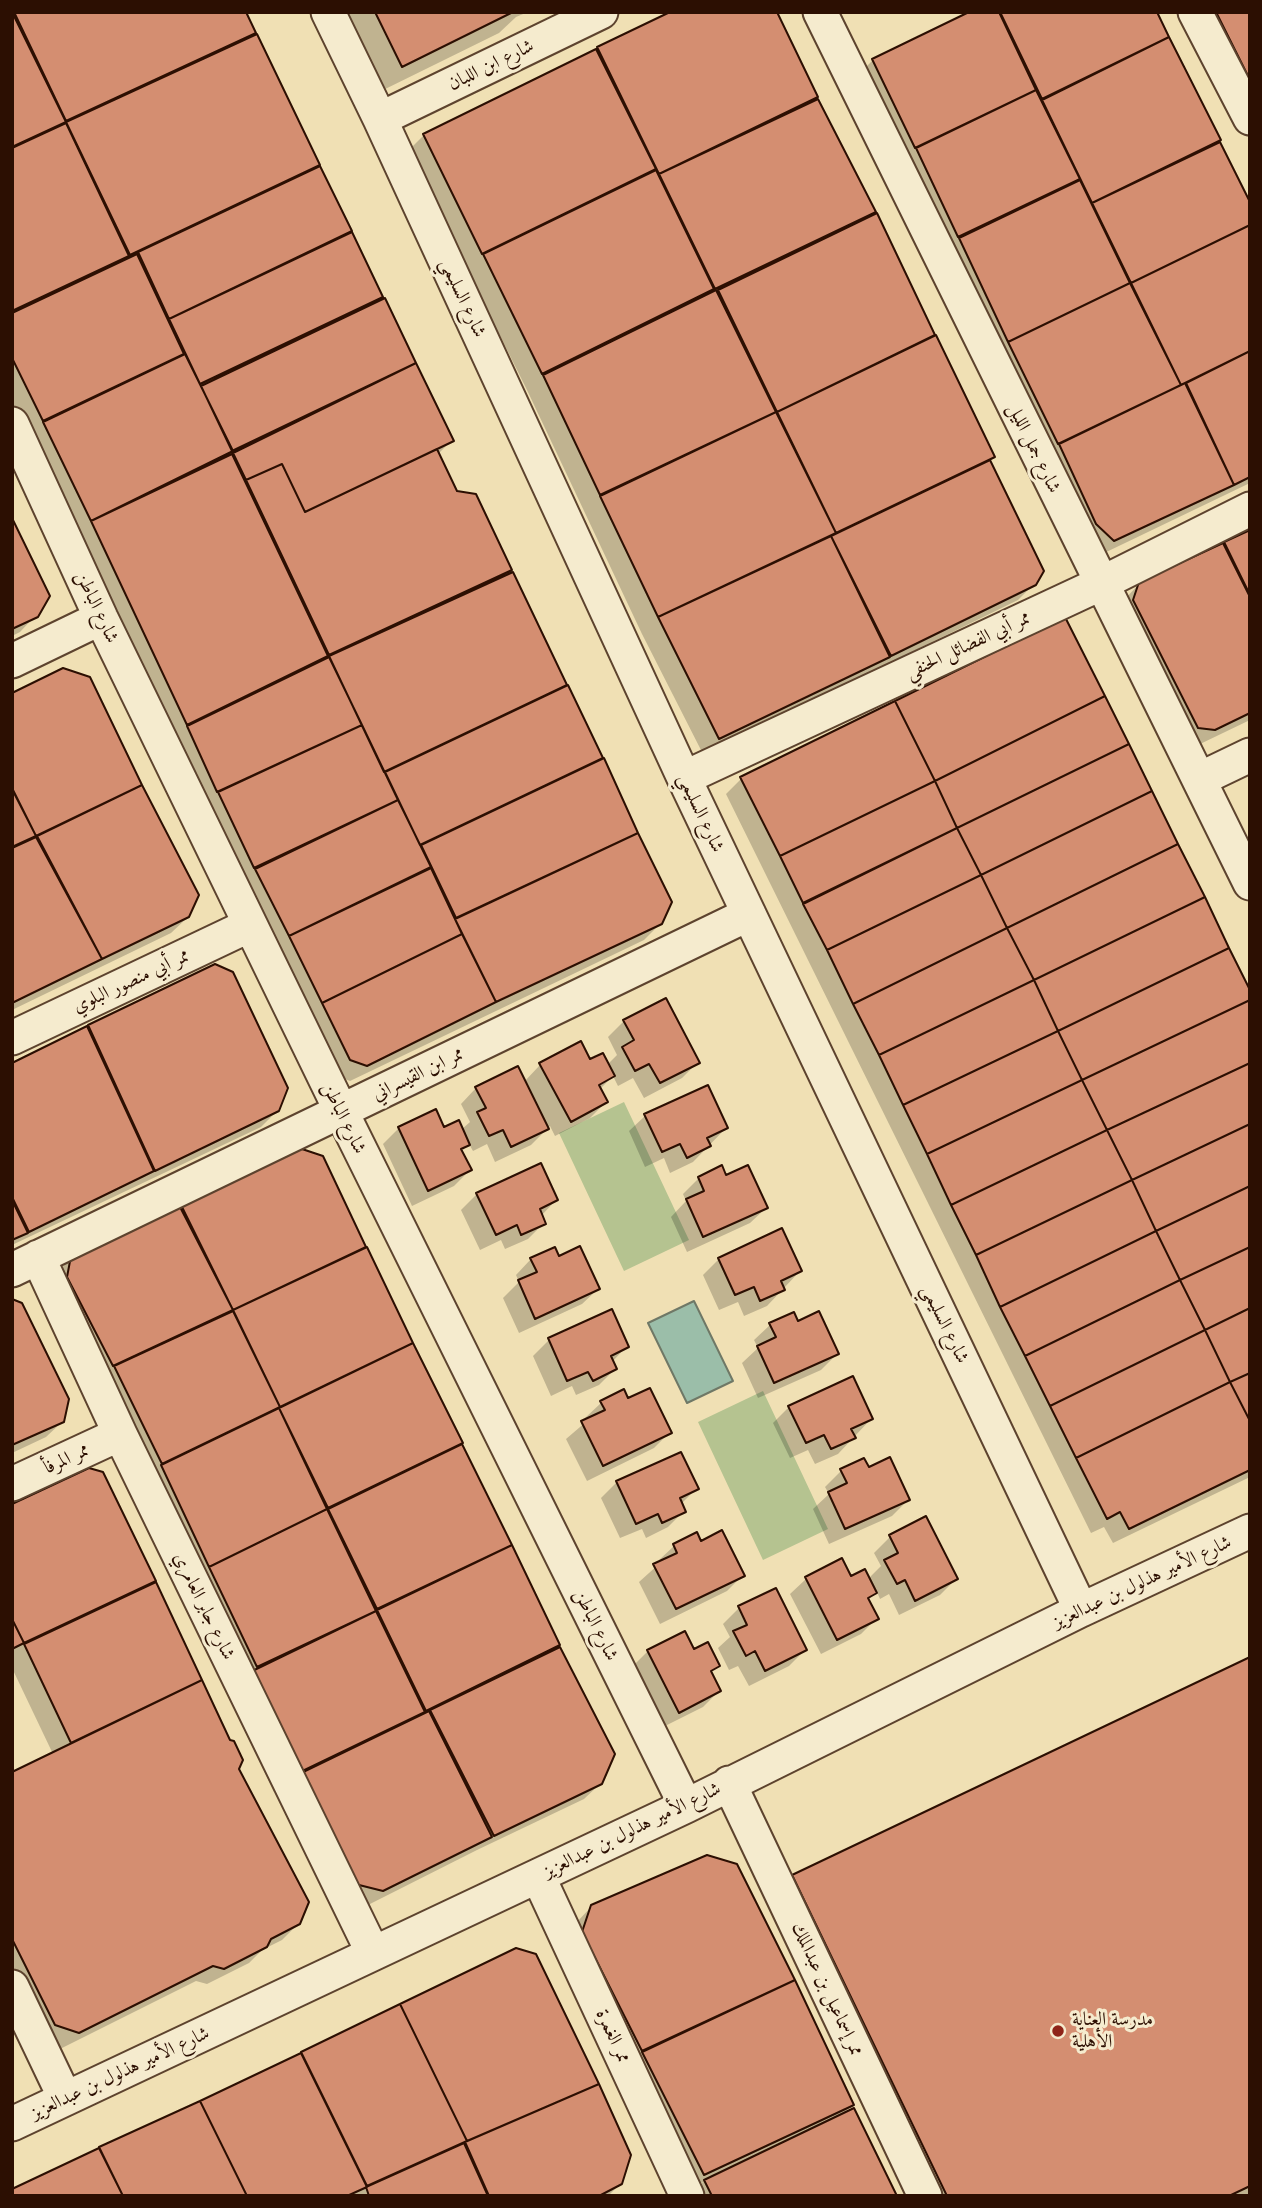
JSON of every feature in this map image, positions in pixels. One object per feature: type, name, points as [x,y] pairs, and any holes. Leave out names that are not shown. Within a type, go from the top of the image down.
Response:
[{"type":"street","name":"شارع السليمي","points":[[328,12],[684,778],[1081,1609]]},
{"type":"street","name":"شارع ابن اللبان","points":[[380,119],[601,12]]},
{"type":"street","name":"شارع جمل الليل","points":[[820,12],[1100,584],[1250,883]]},
{"type":"street","points":[[1195,12],[1250,118]]},
{"type":"street","name":"شارع الباطن","points":[[12,424],[101,618],[250,925],[686,1806]]},
{"type":"street","name":"ممر أبي الفضائل الحنفي","points":[[684,778],[1100,584],[1250,509]]},
{"type":"street","points":[[12,661],[101,618]]},
{"type":"street","points":[[1200,779],[1250,755]]},
{"type":"street","name":"ممر ابن القيسراني","points":[[25,1263],[749,914]]},
{"type":"street","name":"ممر أبي منصور البلوي","points":[[12,1038],[250,925]]},
{"type":"street","name":"شارع جابر العامري","points":[[25,1263],[120,1434],[373,1953]]},
{"type":"street","name":"ممر المرفأ","points":[[12,1484],[120,1434]]},
{"type":"street","name":"شارع الأمير هذلول بن عبدالعزيز","points":[[12,2124],[686,1806],[1081,1609],[1250,1531]]},
{"type":"street","name":"ممر إسماعيل بن عبدالملك","points":[[729,1783],[925,2196]]},
{"type":"street","name":"ممر الغمرة","points":[[538,1875],[682,2194]]},
{"type":"street","points":[[12,1987],[65,2098]]},
{"type":"shaded area","points":[[624,1102],[689,1240],[624,1271],[559,1133]]},
{"type":"shaded area","points":[[694,1301],[733,1381],[687,1403],[648,1323]]},
{"type":"shaded area","points":[[763,1391],[828,1529],[763,1560],[698,1422]]},
{"type":"building","points":[[12,12],[66,122],[12,147]]},
{"type":"building","points":[[14,12],[246,12],[256,33],[66,121]]},
{"type":"building","points":[[375,12],[513,12],[402,67]]},
{"type":"building","points":[[670,12],[777,12],[818,97],[659,174],[597,47]]},
{"type":"building","points":[[969,12],[999,12],[1036,90],[915,148],[872,59]]},
{"type":"building","points":[[1000,12],[1157,12],[1169,37],[1042,99]]},
{"type":"building","points":[[1216,12],[1250,12],[1250,80]]},
{"type":"building","points":[[257,34],[320,165],[130,255],[66,122]]},
{"type":"building","points":[[1169,37],[1221,140],[1092,203],[1042,100]]},
{"type":"building","points":[[596,49],[656,169],[482,254],[423,134]]},
{"type":"building","points":[[1036,90],[1080,179],[958,237],[916,148]]},
{"type":"building","points":[[818,99],[876,212],[715,289],[659,174]]},
{"type":"building","points":[[66,123],[129,256],[12,311],[12,148]]},
{"type":"building","points":[[1220,142],[1250,202],[1250,225],[1131,283],[1092,203]]},
{"type":"building","points":[[320,166],[352,231],[169,319],[138,252]]},
{"type":"building","points":[[656,170],[714,289],[542,374],[483,254]]},
{"type":"building","points":[[1080,180],[1130,283],[1008,342],[959,238]]},
{"type":"building","points":[[877,213],[935,335],[777,412],[718,290]]},
{"type":"building","points":[[1250,225],[1250,351],[1181,385],[1131,283]]},
{"type":"building","points":[[352,232],[383,297],[200,384],[169,319]]},
{"type":"building","points":[[137,254],[184,354],[43,421],[12,358],[12,313]]},
{"type":"building","points":[[1130,283],[1181,385],[1058,444],[1008,342]]},
{"type":"building","points":[[716,290],[776,412],[600,495],[543,375]]},
{"type":"building","points":[[385,298],[416,363],[232,451],[201,386]]},
{"type":"building","points":[[936,335],[995,457],[836,533],[777,412]]},
{"type":"building","points":[[1250,351],[1250,477],[1234,485],[1186,383]]},
{"type":"building","points":[[185,354],[233,451],[91,521],[43,422]]},
{"type":"building","points":[[416,363],[454,441],[305,512],[282,464],[246,480],[233,453]]},
{"type":"building","points":[[1185,383],[1234,485],[1114,541],[1096,524],[1059,444]]},
{"type":"building","points":[[776,412],[836,533],[658,617],[600,496]]},
{"type":"building","points":[[437,449],[457,491],[476,494],[512,570],[329,655],[246,480],[282,464],[305,512]]},
{"type":"building","points":[[232,454],[328,656],[187,725],[91,521]]},
{"type":"building","points":[[990,460],[1044,571],[1036,585],[891,656],[831,536]]},
{"type":"building","points":[[12,518],[50,596],[38,617],[12,629]]},
{"type":"building","points":[[1250,530],[1250,595],[1224,542]]},
{"type":"building","points":[[831,536],[890,657],[719,739],[658,617]]},
{"type":"building","points":[[1223,543],[1250,597],[1250,713],[1215,730],[1198,728],[1133,600],[1139,582]]},
{"type":"building","points":[[513,572],[567,685],[384,772],[329,656]]},
{"type":"building","points":[[1065,617],[1105,696],[935,781],[895,701]]},
{"type":"building","points":[[329,657],[362,725],[217,792],[187,726]]},
{"type":"building","points":[[63,668],[90,677],[142,785],[36,836],[12,788],[12,693]]},
{"type":"building","points":[[568,685],[603,758],[420,845],[385,772]]},
{"type":"building","points":[[1105,696],[1129,744],[957,828],[935,781]]},
{"type":"building","points":[[895,701],[935,781],[780,856],[740,777]]},
{"type":"building","points":[[362,725],[398,800],[254,868],[218,792]]},
{"type":"building","points":[[1129,744],[1152,791],[981,875],[957,828]]},
{"type":"building","points":[[604,758],[638,833],[456,918],[421,845]]},
{"type":"building","points":[[935,781],[957,828],[803,903],[780,856]]},
{"type":"building","points":[[142,785],[199,895],[189,917],[102,959],[37,836]]},
{"type":"building","points":[[12,789],[36,836],[12,847]]},
{"type":"building","points":[[1152,791],[1178,844],[1007,928],[981,875]]},
{"type":"building","points":[[398,800],[431,867],[289,936],[255,869]]},
{"type":"building","points":[[957,828],[981,875],[827,950],[803,904]]},
{"type":"building","points":[[638,833],[672,902],[662,924],[496,1002],[455,919]]},
{"type":"building","points":[[36,837],[102,959],[12,1003],[12,848]]},
{"type":"building","points":[[1178,844],[1205,897],[1034,980],[1007,928]]},
{"type":"building","points":[[431,868],[462,934],[322,1003],[289,936]]},
{"type":"building","points":[[981,875],[1007,928],[853,1004],[827,950]]},
{"type":"building","points":[[1205,897],[1229,948],[1058,1031],[1034,980]]},
{"type":"building","points":[[1007,928],[1034,980],[879,1055],[853,1004]]},
{"type":"building","points":[[462,934],[496,1002],[367,1066],[350,1060],[322,1003]]},
{"type":"building","points":[[1229,948],[1250,990],[1250,1000],[1082,1080],[1058,1031]]},
{"type":"building","points":[[215,964],[233,972],[288,1088],[279,1111],[155,1171],[88,1025]]},
{"type":"building","points":[[1034,980],[1058,1031],[903,1105],[879,1055]]},
{"type":"building","points":[[666,998],[700,1063],[660,1083],[649,1064],[635,1071],[622,1047],[634,1040],[623,1020]]},
{"type":"building","points":[[1250,1000],[1250,1063],[1107,1130],[1082,1080]]},
{"type":"building","points":[[87,1026],[154,1171],[29,1232],[12,1197],[12,1063]]},
{"type":"building","points":[[1058,1031],[1082,1080],[927,1154],[903,1105]]},
{"type":"building","points":[[581,1041],[590,1059],[603,1053],[615,1076],[599,1085],[608,1102],[571,1122],[539,1063]]},
{"type":"building","points":[[1250,1063],[1250,1124],[1132,1180],[1107,1130]]},
{"type":"building","points":[[518,1066],[549,1129],[511,1147],[503,1130],[489,1136],[477,1112],[486,1108],[475,1087]]},
{"type":"building","points":[[1082,1080],[1107,1130],[951,1205],[927,1154]]},
{"type":"building","points":[[708,1085],[728,1128],[707,1138],[711,1146],[687,1158],[680,1144],[662,1152],[644,1114]]},
{"type":"building","points":[[436,1109],[444,1127],[459,1120],[470,1145],[461,1149],[472,1170],[428,1191],[398,1127]]},
{"type":"building","points":[[1250,1124],[1250,1186],[1156,1231],[1132,1180]]},
{"type":"building","points":[[1107,1130],[1132,1180],[976,1255],[951,1205]]},
{"type":"building","points":[[296,1147],[323,1156],[366,1247],[233,1310],[180,1203]]},
{"type":"building","points":[[541,1163],[558,1200],[540,1209],[546,1224],[521,1235],[517,1225],[496,1235],[476,1193]]},
{"type":"building","points":[[722,1165],[726,1175],[748,1165],[768,1208],[703,1237],[686,1199],[704,1191],[698,1177]]},
{"type":"building","points":[[1132,1180],[1156,1231],[1000,1307],[976,1255]]},
{"type":"building","points":[[1250,1186],[1250,1247],[1180,1280],[1156,1231]]},
{"type":"building","points":[[12,1200],[28,1233],[12,1240]]},
{"type":"building","points":[[179,1205],[233,1310],[113,1366],[67,1277],[71,1256]]},
{"type":"building","points":[[782,1228],[802,1271],[781,1281],[785,1290],[760,1301],[754,1287],[735,1295],[718,1258]]},
{"type":"building","points":[[1156,1231],[1180,1280],[1025,1356],[1000,1307]]},
{"type":"building","points":[[580,1246],[600,1289],[535,1319],[518,1280],[537,1272],[530,1258],[555,1247],[559,1256]]},
{"type":"building","points":[[367,1247],[413,1343],[280,1407],[233,1310]]},
{"type":"building","points":[[1250,1247],[1250,1308],[1205,1330],[1180,1280]]},
{"type":"building","points":[[1180,1280],[1205,1330],[1050,1406],[1025,1356]]},
{"type":"building","points":[[12,1299],[22,1303],[69,1399],[64,1422],[12,1445]]},
{"type":"building","points":[[1250,1308],[1250,1373],[1230,1382],[1205,1330]]},
{"type":"building","points":[[612,1309],[629,1347],[611,1356],[617,1369],[593,1381],[588,1372],[567,1381],[548,1338]]},
{"type":"building","points":[[233,1311],[280,1407],[162,1464],[114,1366]]},
{"type":"building","points":[[819,1311],[839,1354],[774,1383],[757,1346],[776,1337],[769,1323],[794,1312],[798,1321]]},
{"type":"building","points":[[1205,1330],[1230,1382],[1076,1458],[1050,1406]]},
{"type":"building","points":[[413,1343],[463,1443],[328,1508],[279,1408]]},
{"type":"building","points":[[1250,1373],[1250,1421],[1230,1382]]},
{"type":"building","points":[[853,1376],[873,1419],[851,1429],[856,1438],[831,1449],[824,1435],[806,1443],[788,1406]]},
{"type":"building","points":[[1230,1382],[1250,1421],[1250,1470],[1129,1529],[1120,1512],[1107,1519],[1076,1458]]},
{"type":"building","points":[[650,1388],[672,1433],[603,1466],[581,1421],[605,1410],[600,1401],[624,1389],[628,1398]]},
{"type":"building","points":[[279,1408],[327,1509],[209,1567],[161,1465]]},
{"type":"building","points":[[462,1444],[512,1545],[377,1609],[328,1509]]},
{"type":"building","points":[[681,1452],[699,1489],[680,1498],[686,1512],[662,1523],[658,1514],[636,1524],[616,1481]]},
{"type":"building","points":[[890,1457],[910,1500],[845,1529],[828,1492],[847,1483],[840,1469],[864,1458],[869,1467]]},
{"type":"building","points":[[89,1468],[103,1472],[156,1581],[24,1643],[12,1619],[12,1504]]},
{"type":"building","points":[[327,1509],[376,1611],[257,1667],[209,1567]]},
{"type":"building","points":[[926,1516],[958,1579],[915,1601],[905,1580],[897,1584],[884,1560],[898,1553],[889,1535]]},
{"type":"building","points":[[722,1530],[745,1576],[676,1609],[653,1564],[677,1553],[673,1544],[697,1532],[701,1541]]},
{"type":"building","points":[[512,1545],[560,1645],[426,1711],[377,1610]]},
{"type":"building","points":[[842,1558],[851,1576],[865,1569],[877,1593],[868,1598],[879,1619],[837,1640],[805,1577]]},
{"type":"building","points":[[156,1582],[202,1680],[71,1743],[24,1644]]},
{"type":"building","points":[[776,1588],[807,1650],[765,1671],[755,1651],[746,1656],[733,1631],[747,1625],[738,1606]]},
{"type":"building","points":[[376,1611],[425,1712],[290,1777],[242,1676]]},
{"type":"building","points":[[12,1619],[24,1643],[12,1649]]},
{"type":"building","points":[[685,1631],[694,1649],[708,1642],[720,1666],[711,1671],[721,1691],[679,1713],[647,1650]]},
{"type":"building","points":[[560,1647],[615,1754],[602,1784],[494,1836],[430,1710]]},
{"type":"building","name":"مدرسة العناية الأهلية","points":[[1250,1657],[1250,2186],[1229,2196],[947,2196],[792,1875]]},
{"type":"building","points":[[202,1680],[230,1740],[234,1741],[243,1760],[239,1769],[309,1902],[300,1924],[271,1939],[267,1947],[224,1969],[213,1966],[79,2033],[55,2025],[12,1939],[12,1772]]},
{"type":"building","points":[[429,1711],[492,1837],[383,1891],[351,1883],[299,1774]]},
{"type":"building","points":[[707,1855],[737,1864],[795,1980],[642,2051],[582,1932],[591,1905]]},
{"type":"building","points":[[516,1948],[536,1954],[599,2084],[467,2141],[400,2004]]},
{"type":"building","points":[[795,1980],[854,2105],[704,2175],[642,2052]]},
{"type":"building","points":[[400,2004],[467,2141],[367,2186],[301,2052]]},
{"type":"building","points":[[301,2053],[367,2187],[347,2196],[247,2196],[200,2101]]},
{"type":"building","points":[[599,2084],[631,2155],[622,2184],[599,2196],[489,2196],[465,2142]]},
{"type":"building","points":[[200,2101],[247,2196],[123,2196],[99,2147]]},
{"type":"building","points":[[854,2108],[897,2196],[712,2196],[704,2180]]},
{"type":"building","points":[[464,2143],[488,2196],[369,2196],[366,2187]]},
{"type":"building","points":[[99,2148],[123,2196],[12,2196],[12,2189]]},
{"type":"place","name":"مدرسة العناية الأهلية","points":[[1058,2031]]}]
